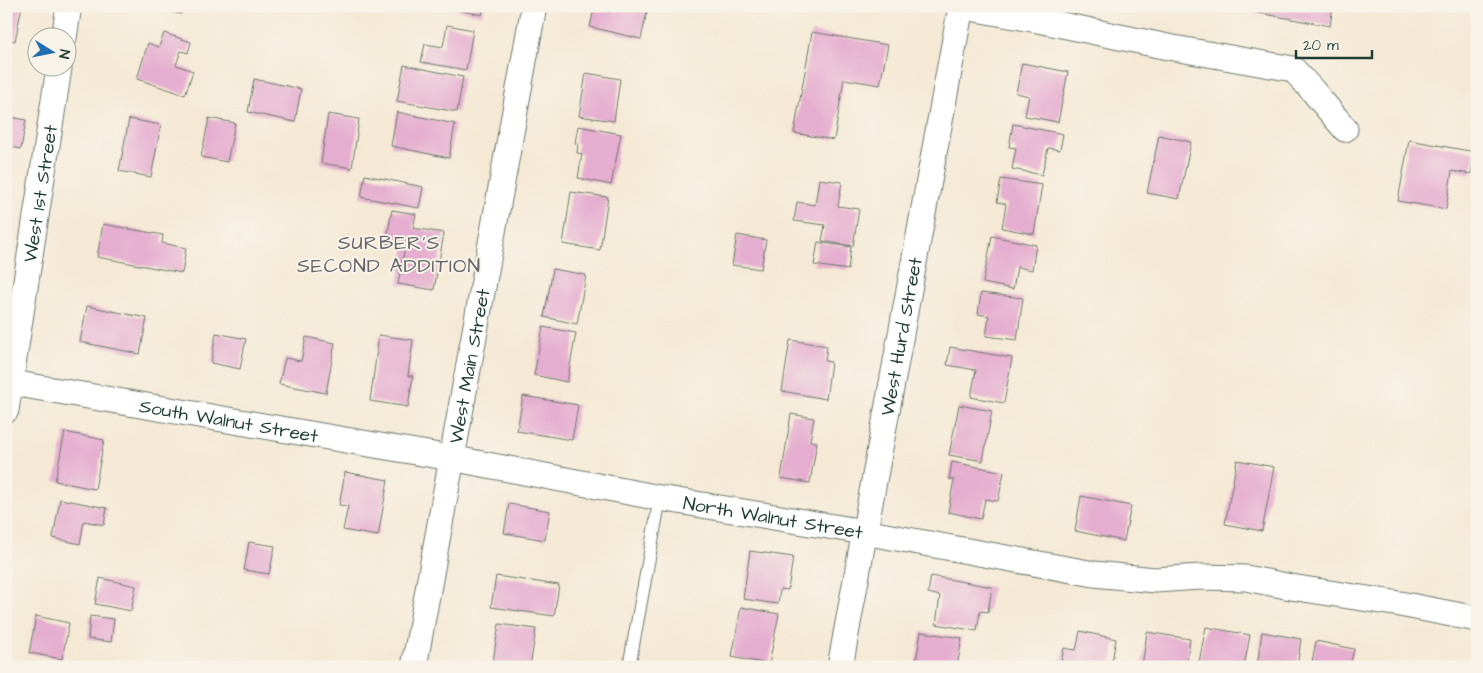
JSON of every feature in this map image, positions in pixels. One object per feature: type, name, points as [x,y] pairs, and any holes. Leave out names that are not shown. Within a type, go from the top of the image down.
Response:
[{"type":"street","points":[[66,28],[69,6]]},
{"type":"street","name":"West Main Street","points":[[414,667],[534,6]]},
{"type":"street","points":[[960,6],[1040,13],[1168,47],[1293,69],[1344,129]]},
{"type":"street","name":"West Hurd Street","points":[[840,667],[960,6]]},
{"type":"street","name":"West 1st Street","points":[[6,410],[58,78]]},
{"type":"street","name":"South Walnut Street","points":[[9,382],[451,458]]},
{"type":"street","name":"North Walnut Street","points":[[451,458],[660,498],[864,532],[1094,574],[1155,580],[1200,577],[1246,578],[1400,604],[1477,620]]},
{"type":"lane","points":[[629,667],[660,498]]},
{"type":"building","points":[[6,6],[22,6],[15,41],[6,39]]},
{"type":"building","points":[[144,6],[182,6],[181,14]]},
{"type":"building","points":[[441,6],[484,6],[482,15]]},
{"type":"building","points":[[611,6],[648,7],[641,39],[590,27],[594,9],[610,12]]},
{"type":"building","points":[[1221,6],[1333,6],[1330,26]]},
{"type":"building","points":[[447,25],[473,30],[466,70],[421,62],[425,44],[443,47]]},
{"type":"building","points":[[812,32],[888,45],[880,85],[844,79],[834,140],[794,133]]},
{"type":"building","points":[[164,33],[191,42],[188,53],[181,51],[176,65],[193,71],[185,95],[137,79],[148,43],[159,47]]},
{"type":"building","points":[[1022,63],[1068,72],[1058,122],[1025,116],[1029,96],[1016,93]]},
{"type":"building","points":[[404,65],[463,77],[457,112],[397,101]]},
{"type":"building","points":[[586,73],[620,79],[614,121],[579,116]]},
{"type":"building","points":[[254,79],[301,89],[295,122],[248,112]]},
{"type":"building","points":[[397,112],[455,124],[449,158],[391,146]]},
{"type":"building","points":[[328,114],[359,119],[352,168],[321,163]]},
{"type":"building","points":[[6,116],[26,120],[21,149],[6,146]]},
{"type":"building","points":[[209,118],[235,123],[227,162],[201,157]]},
{"type":"building","points":[[129,119],[161,125],[151,177],[119,171]]},
{"type":"building","points":[[1013,124],[1063,134],[1060,150],[1048,148],[1042,175],[1012,169],[1016,148],[1009,147]]},
{"type":"building","points":[[578,126],[621,134],[611,185],[578,178],[582,154],[577,153],[578,144],[575,143]]},
{"type":"building","points":[[1159,135],[1191,142],[1179,199],[1147,193]]},
{"type":"building","points":[[1409,140],[1475,152],[1471,174],[1452,171],[1446,209],[1398,201]]},
{"type":"building","points":[[365,175],[423,187],[419,208],[361,197]]},
{"type":"building","points":[[819,179],[842,182],[838,206],[859,209],[853,246],[822,241],[825,225],[794,221],[797,202],[815,205]]},
{"type":"building","points":[[1001,179],[1042,185],[1034,234],[1002,228],[1006,204],[997,202]]},
{"type":"building","points":[[571,192],[608,197],[600,250],[563,244]]},
{"type":"building","points":[[392,210],[416,214],[413,228],[444,233],[434,290],[398,284],[405,246],[386,243]]},
{"type":"building","points":[[103,224],[163,235],[162,243],[186,248],[182,273],[97,257]]},
{"type":"building","points":[[737,235],[766,240],[761,269],[732,265]]},
{"type":"building","points":[[992,236],[1036,245],[1032,270],[1017,267],[1013,289],[983,283]]},
{"type":"building","points":[[818,242],[851,247],[848,270],[814,265]]},
{"type":"building","points":[[553,269],[586,275],[577,324],[544,317]]},
{"type":"building","points":[[981,293],[1023,298],[1017,340],[986,336],[989,316],[978,314]]},
{"type":"building","points":[[87,306],[147,318],[140,354],[80,342]]},
{"type":"building","points":[[543,327],[576,333],[567,382],[534,375]]},
{"type":"building","points":[[216,333],[246,339],[240,369],[211,363]]},
{"type":"building","points":[[379,335],[413,340],[408,376],[413,376],[408,407],[370,401]]},
{"type":"building","points":[[306,337],[335,343],[326,393],[279,384],[285,358],[301,361]]},
{"type":"building","points":[[790,340],[827,346],[825,361],[831,362],[826,399],[782,391]]},
{"type":"building","points":[[950,347],[1012,358],[1004,403],[971,397],[976,370],[947,365]]},
{"type":"building","points":[[523,396],[578,405],[572,440],[517,431]]},
{"type":"building","points":[[959,405],[992,411],[983,461],[949,455]]},
{"type":"building","points":[[791,414],[814,418],[810,441],[817,442],[810,483],[781,478]]},
{"type":"building","points":[[65,432],[104,440],[95,489],[55,481]]},
{"type":"building","points":[[1237,460],[1274,467],[1262,531],[1225,524]]},
{"type":"building","points":[[952,462],[1004,472],[998,501],[985,499],[981,519],[948,512],[954,480],[949,479]]},
{"type":"building","points":[[345,472],[388,480],[378,536],[343,530],[348,506],[339,505]]},
{"type":"building","points":[[1081,496],[1131,506],[1124,541],[1075,531]]},
{"type":"building","points":[[60,499],[107,508],[104,525],[84,521],[80,544],[53,538]]},
{"type":"building","points":[[509,504],[550,511],[545,540],[504,533]]},
{"type":"building","points":[[249,542],[275,546],[269,574],[244,570]]},
{"type":"building","points":[[750,551],[793,557],[788,590],[780,589],[778,604],[743,599]]},
{"type":"building","points":[[496,576],[559,585],[554,616],[491,607]]},
{"type":"building","points":[[931,576],[992,587],[988,612],[980,611],[977,631],[936,624],[940,596],[928,593]]},
{"type":"building","points":[[100,578],[136,586],[131,611],[95,604]]},
{"type":"building","points":[[741,607],[779,614],[769,664],[732,657]]},
{"type":"building","points":[[36,616],[69,623],[62,659],[29,653]]},
{"type":"building","points":[[90,616],[114,619],[111,642],[88,639]]},
{"type":"building","points":[[499,624],[536,629],[530,667],[492,667]]},
{"type":"building","points":[[1206,627],[1250,635],[1244,667],[1198,667]]},
{"type":"building","points":[[1080,631],[1116,639],[1111,667],[1060,667],[1064,648],[1076,650]]},
{"type":"building","points":[[921,632],[962,638],[957,667],[915,667]]},
{"type":"building","points":[[1147,632],[1190,639],[1186,667],[1142,667]]},
{"type":"building","points":[[1262,632],[1301,639],[1297,667],[1257,667]]},
{"type":"building","points":[[1316,641],[1354,649],[1350,667],[1311,667]]},
{"type":"district","name":"SURBER'S SECOND ADDITION","points":[[389,254]]}]
